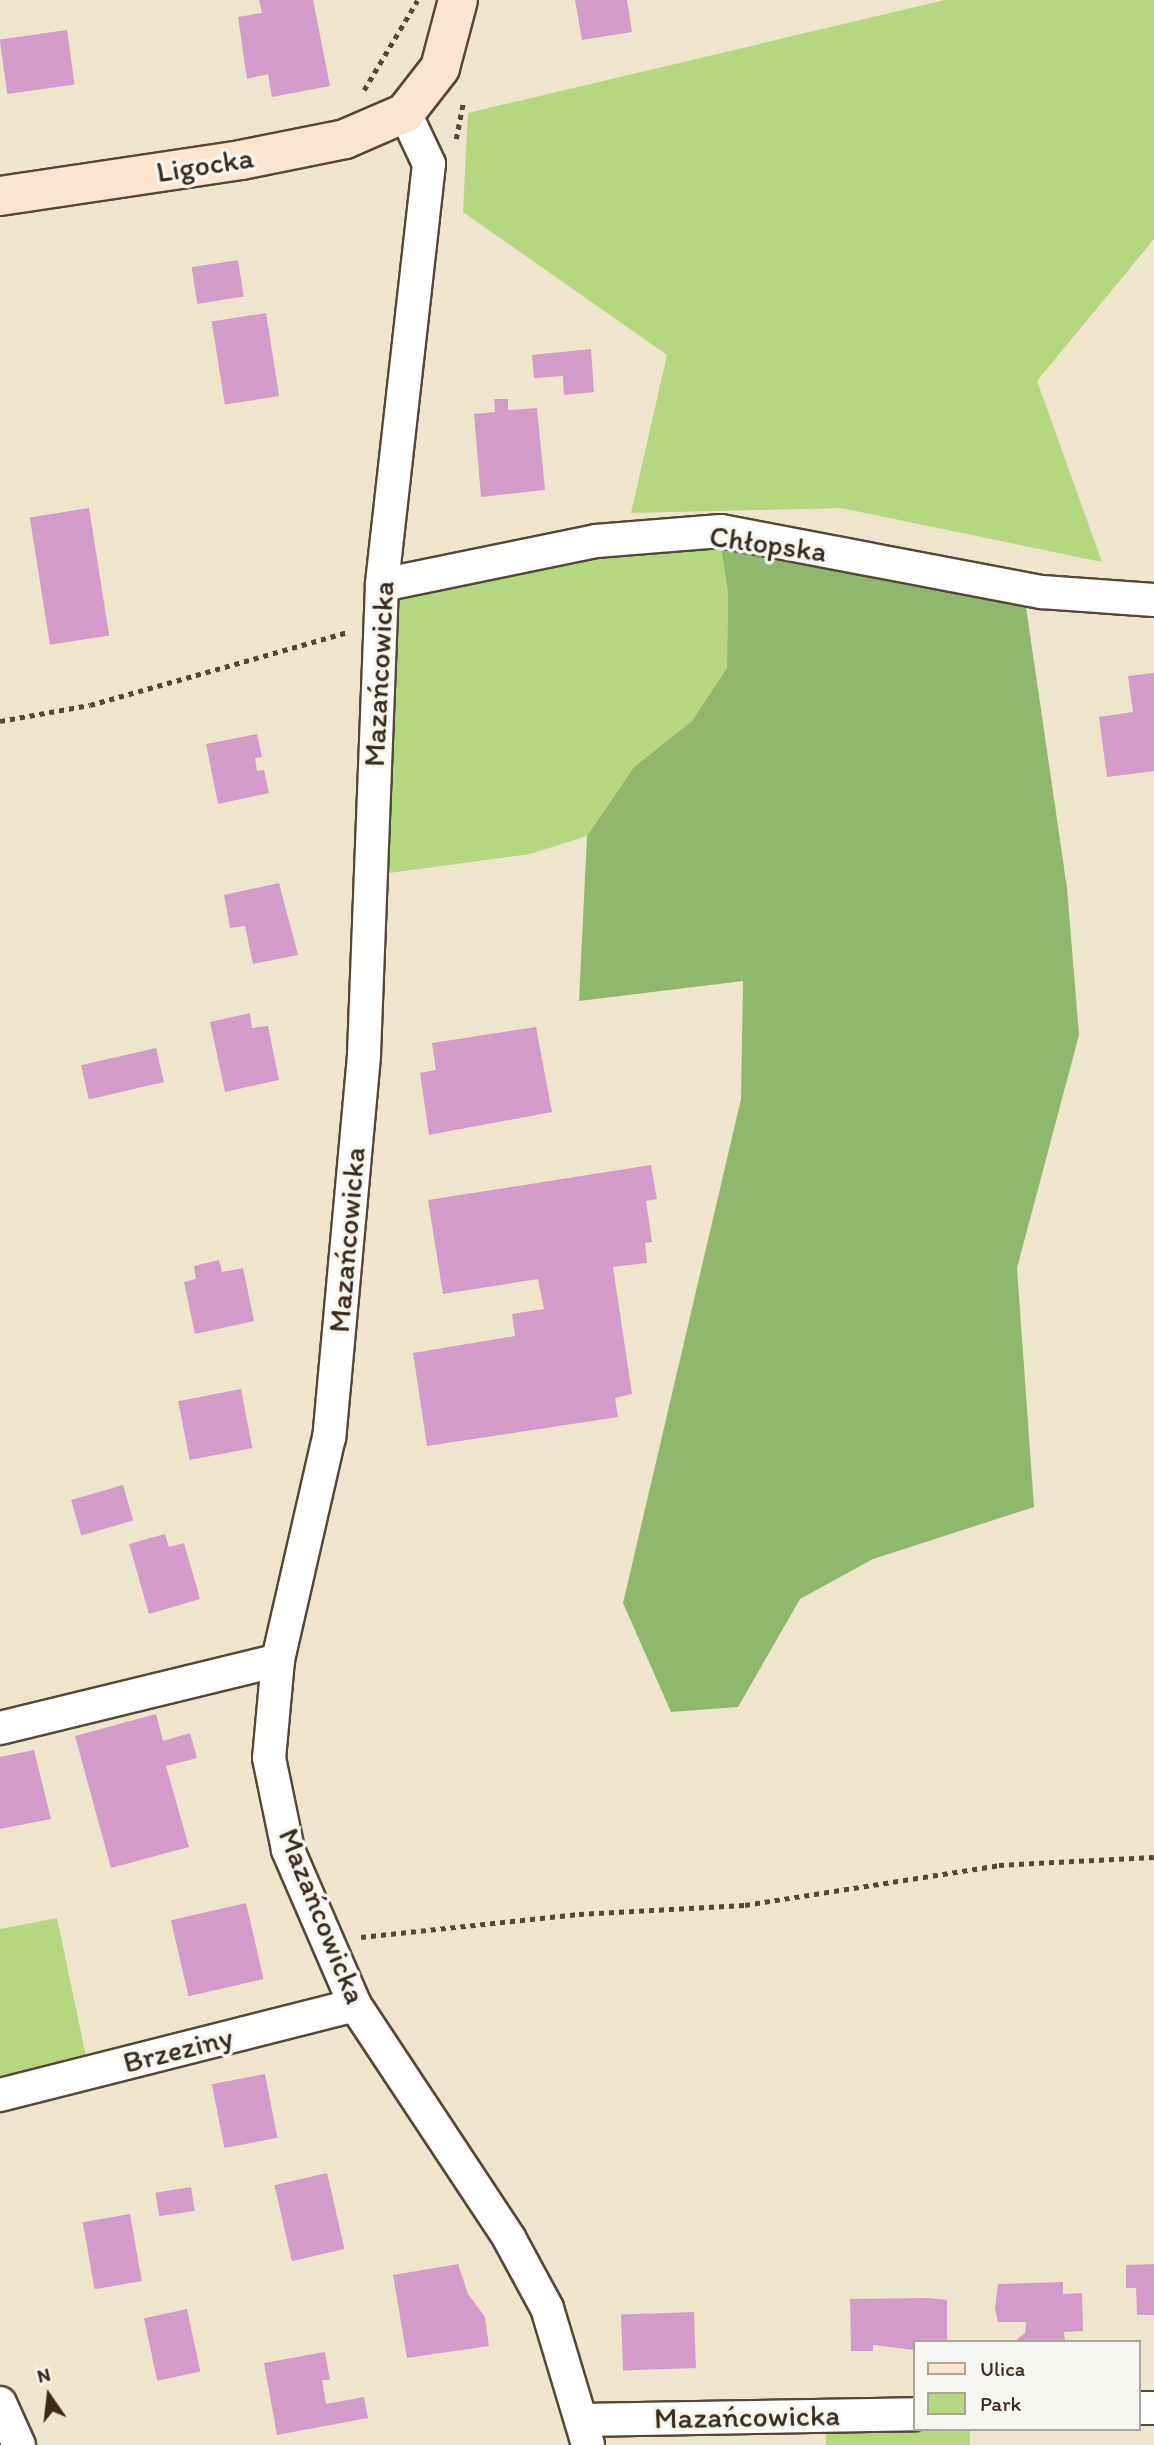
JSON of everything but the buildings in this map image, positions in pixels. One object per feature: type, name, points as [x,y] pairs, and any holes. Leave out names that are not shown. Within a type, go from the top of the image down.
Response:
[{"type":"street","points":[[405,113],[440,68],[458,0]]},
{"type":"street","name":"Ligocka","points":[[0,196],[241,160],[345,139],[405,113]]},
{"type":"street","name":"Mazańcowicka","points":[[405,113],[429,164],[382,585],[364,1056],[329,1437],[278,1660],[270,1758],[288,1850],[355,2005],[515,2249],[547,2308],[584,2433],[912,2414]]},
{"type":"street","name":"Chłopska","points":[[382,585],[596,541],[721,531],[1042,592],[1154,600]]},
{"type":"street","points":[[0,1728],[278,1660]]},
{"type":"street","name":"Brzeziny","points":[[0,2095],[355,2005]]},
{"type":"street","points":[[0,2403],[19,2445]]},
{"type":"path","points":[[359,98],[417,0]]},
{"type":"path","points":[[0,721],[90,705],[380,622]]},
{"type":"path","points":[[329,1942],[407,1930],[579,1914],[745,1905],[999,1865],[1154,1857]]},
{"type":"green space","points":[[945,0],[1154,0],[1154,239],[1037,381],[1102,562],[841,508],[631,513],[667,355],[463,212],[468,113]]},
{"type":"green space","points":[[720,542],[728,592],[727,668],[692,721],[634,767],[587,836],[530,854],[389,873],[391,594],[597,552]]},
{"type":"green space","points":[[720,542],[1025,600],[1067,888],[1079,1035],[1017,1268],[1034,1507],[873,1559],[800,1599],[738,1707],[671,1712],[623,1603],[741,1099],[743,981],[579,1001],[587,836],[634,767],[692,721],[727,668],[728,592]]},
{"type":"green space","points":[[57,1918],[88,2066],[0,2088],[0,1929]]},
{"type":"green space","points":[[826,2420],[912,2429],[912,2431],[970,2431],[970,2445],[826,2445]]}]
